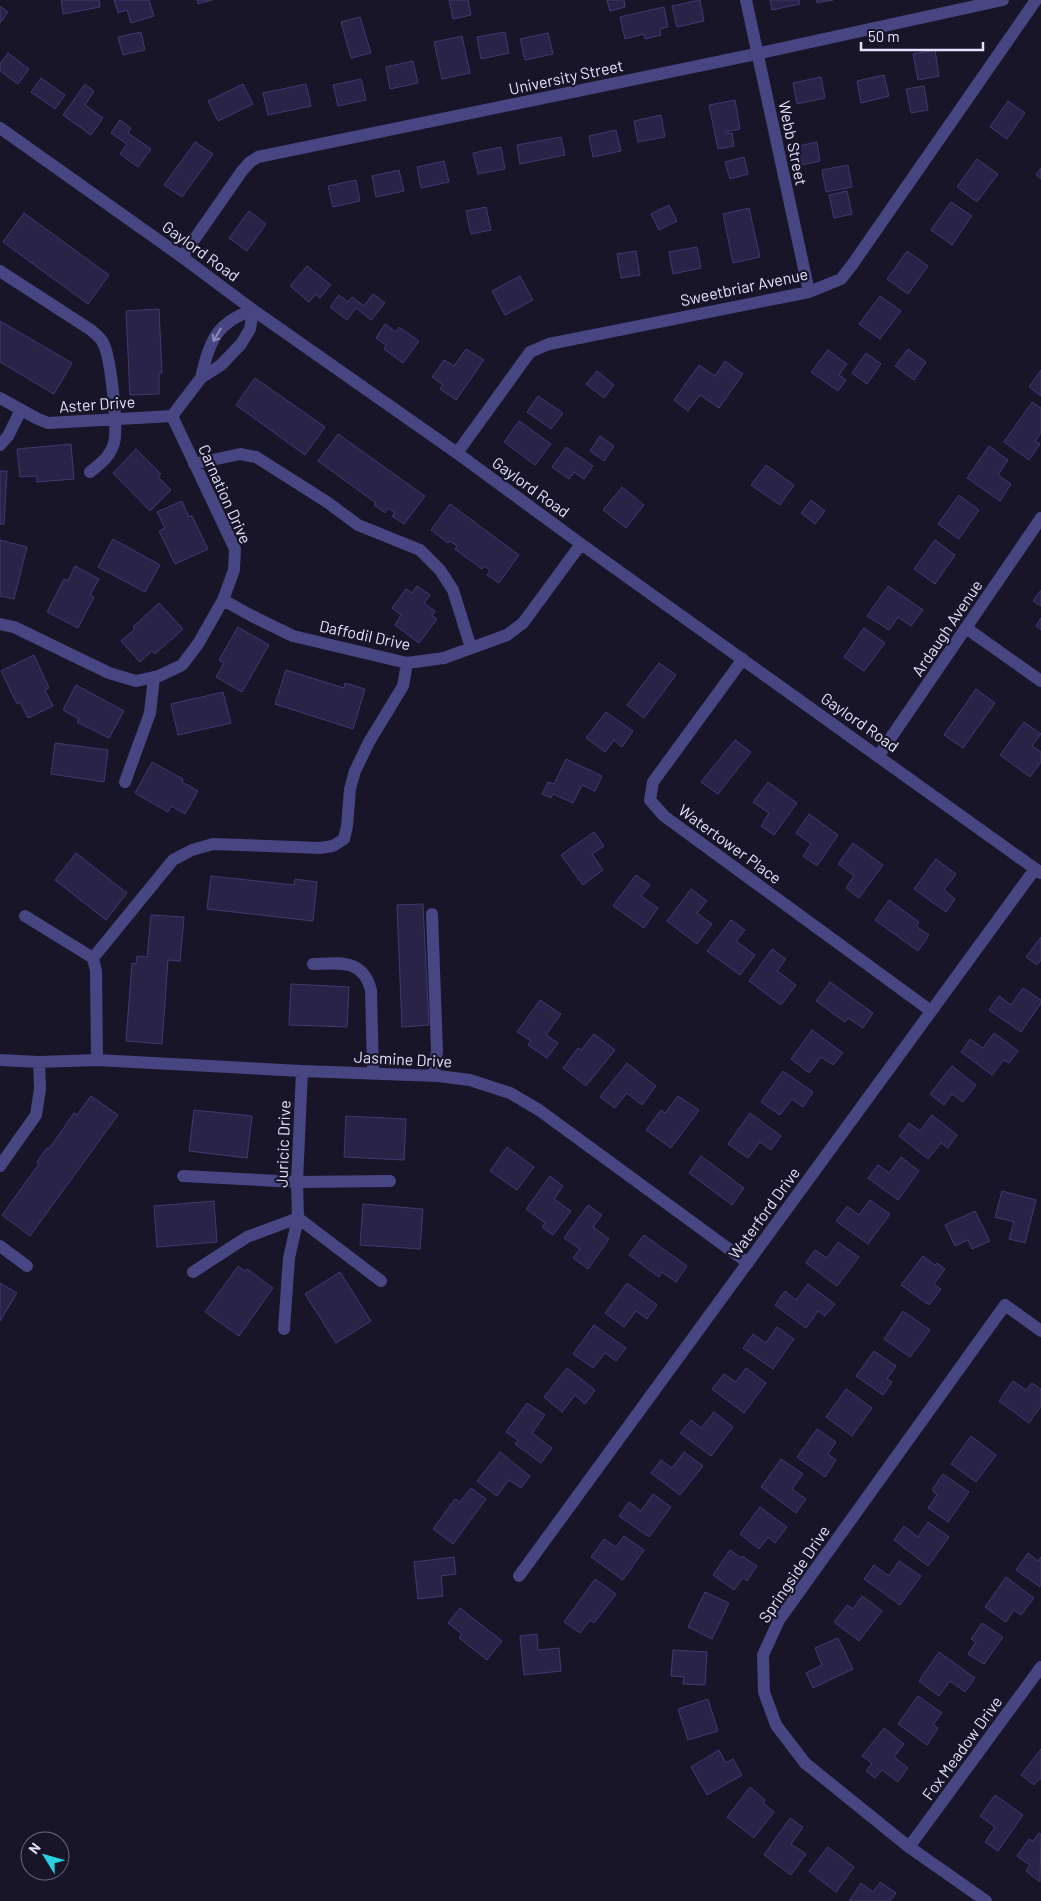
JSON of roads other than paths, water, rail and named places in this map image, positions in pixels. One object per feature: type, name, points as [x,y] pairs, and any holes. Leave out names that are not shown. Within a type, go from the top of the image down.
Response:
[{"type":"street","name":"Webb Street","points":[[746,0],[756,54],[809,292]]},
{"type":"street","name":"University Street","points":[[182,256],[242,171],[250,162],[258,157],[756,54],[1003,0]]},
{"type":"street","name":"Sweetbriar Avenue","points":[[457,453],[530,352],[549,344],[809,292],[841,279],[1036,0]]},
{"type":"street","name":"Gaylord Road","points":[[0,128],[182,256],[253,310],[457,453],[1038,871]]},
{"type":"street","points":[[0,271],[91,330],[103,341],[116,419],[114,443],[106,459],[90,472]]},
{"type":"street","points":[[172,416],[201,378],[221,365],[240,344],[250,329],[253,310],[236,316],[218,330],[205,360],[201,378]]},
{"type":"street","name":"Aster Drive","points":[[0,398],[48,423],[172,416]]},
{"type":"street","points":[[0,445],[8,436],[21,410]]},
{"type":"street","name":"Carnation Drive","points":[[0,624],[14,627],[108,673],[136,681],[154,677],[182,665],[198,644],[223,600],[234,570],[235,549],[172,416]]},
{"type":"street","points":[[194,464],[240,454],[256,457],[327,502],[358,525],[420,550],[440,570],[453,590],[471,648]]},
{"type":"street","name":"Ardaugh Avenue","points":[[879,755],[1041,518]]},
{"type":"street","name":"Daffodil Drive","points":[[223,600],[294,636],[407,663],[444,658],[507,635],[523,623],[581,544]]},
{"type":"street","points":[[966,628],[1041,681]]},
{"type":"street","name":"Watertower Place","points":[[743,659],[653,782],[650,800],[664,816],[931,1011]]},
{"type":"street","points":[[93,958],[173,860],[192,850],[214,844],[320,848],[332,846],[344,840],[350,789],[355,770],[369,742],[403,686],[407,663]]},
{"type":"street","points":[[125,782],[150,713],[154,677]]},
{"type":"street","name":"Waterford Drive","points":[[519,1576],[931,1011],[1038,871]]},
{"type":"street","points":[[432,914],[437,1051],[434,1075]]},
{"type":"street","points":[[25,916],[93,958],[96,971],[97,1060]]},
{"type":"street","points":[[313,964],[340,963],[359,968],[368,978],[371,990],[373,1073]]},
{"type":"street","name":"Jasmine Drive","points":[[0,1060],[39,1062],[97,1060],[302,1071],[434,1075],[470,1080],[510,1093],[539,1110],[748,1263]]},
{"type":"street","points":[[0,1166],[36,1115],[40,1089],[39,1062]]},
{"type":"street","name":"Juricic Drive","points":[[284,1329],[289,1258],[298,1218],[297,1182],[302,1071]]},
{"type":"street","points":[[182,1176],[297,1182],[390,1181]]},
{"type":"street","points":[[193,1272],[247,1237],[298,1218],[381,1281]]},
{"type":"street","points":[[0,1246],[27,1266]]},
{"type":"street","name":"Springside Drive","points":[[986,1901],[909,1847],[805,1763],[776,1725],[764,1692],[764,1655],[779,1620],[1005,1305],[1041,1331]]},
{"type":"street","name":"Fox Meadow Drive","points":[[909,1847],[1041,1667]]}]
